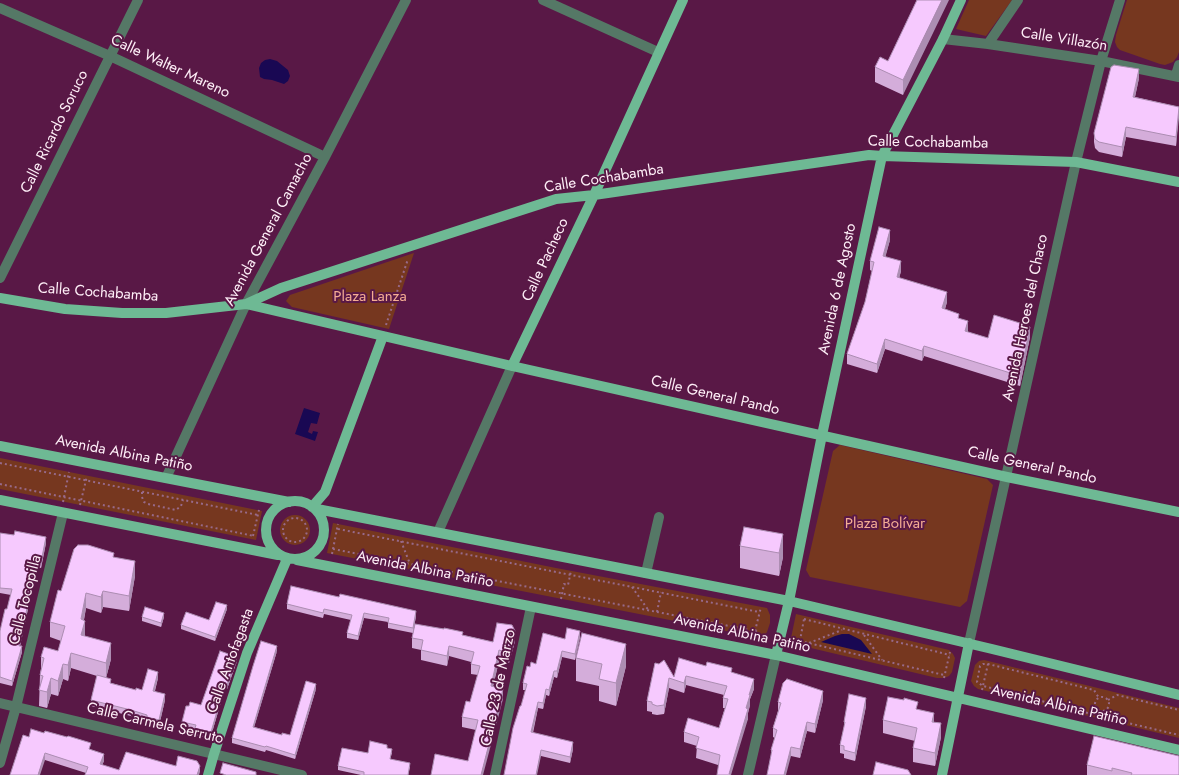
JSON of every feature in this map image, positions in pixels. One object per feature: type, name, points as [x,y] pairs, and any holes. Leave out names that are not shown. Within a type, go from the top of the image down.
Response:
[{"type":"main road","name":"Calle Pacheco","points":[[512,366],[594,195],[683,0]]},
{"type":"main road","name":"Avenida 6 de Agosto","points":[[776,655],[789,601],[822,435],[882,156],[943,39],[961,0]]},
{"type":"main road","name":"Calle Cochabamba","points":[[0,298],[65,309],[122,312],[166,313],[246,304],[281,288],[556,199],[594,195],[869,155],[1076,162],[1179,182]]},
{"type":"main road","name":"Calle General Pando","points":[[246,304],[512,366],[1007,476],[1179,512]]},
{"type":"main road","points":[[315,508],[325,492],[383,336]]},
{"type":"main road","name":"Avenida Albina Patiño","points":[[0,446],[289,502],[298,501],[315,508]]},
{"type":"main road","name":"Avenida Albina Patiño","points":[[0,500],[776,655],[1179,750]]},
{"type":"main road","points":[[289,502],[279,505],[272,512],[267,520],[265,530],[266,540],[270,547],[288,558],[306,558],[315,553],[320,545],[324,536],[324,527],[315,508]]},
{"type":"main road","points":[[315,508],[789,601],[969,643],[1179,695]]},
{"type":"main road","name":"Calle Antofagasta","points":[[208,775],[247,652],[288,558]]},
{"type":"main road","points":[[942,775],[969,643]]},
{"type":"street","name":"Calle Ricardo Soruco","points":[[0,278],[138,0]]},
{"type":"street","name":"Avenida General Camacho","points":[[166,478],[246,304],[325,157],[406,0]]},
{"type":"street","points":[[543,0],[658,52]]},
{"type":"street","points":[[988,44],[1018,0]]},
{"type":"street","name":"Avenida Heroes del Chaco","points":[[969,643],[1076,162],[1101,61],[1120,0]]},
{"type":"street","name":"Calle Walter Mareno","points":[[0,8],[110,56],[325,157]]},
{"type":"street","name":"Calle Villazón","points":[[943,39],[988,44],[1101,61],[1177,76]]},
{"type":"street","points":[[1177,76],[1179,65]]},
{"type":"street","name":"Calle Pacheco","points":[[438,532],[512,366]]},
{"type":"street","name":"Calle Tocopilla","points":[[0,763],[16,707],[63,513]]},
{"type":"street","points":[[646,573],[659,516]]},
{"type":"street","name":"Calle 23 de Marzo","points":[[495,775],[531,607]]},
{"type":"street","points":[[748,775],[776,655]]},
{"type":"street","name":"Calle Carmela Serruto","points":[[0,703],[302,775]]},
{"type":"path","points":[[383,336],[412,245]]},
{"type":"path","points":[[0,463],[258,515]]},
{"type":"path","points":[[63,502],[69,472]]},
{"type":"path","points":[[80,505],[87,476]]},
{"type":"path","points":[[0,484],[254,536]]},
{"type":"path","points":[[142,492],[144,502],[176,510],[181,506],[183,500]]},
{"type":"path","points":[[253,540],[259,510]]},
{"type":"path","points":[[294,518],[302,519],[307,525],[308,529],[305,537],[298,542],[286,539],[283,532],[286,521],[294,518]]},
{"type":"path","points":[[332,554],[338,524]]},
{"type":"path","points":[[338,529],[759,612]]},
{"type":"path","points":[[401,541],[410,564]]},
{"type":"path","points":[[334,549],[755,631],[759,632],[758,638]]},
{"type":"path","points":[[561,599],[564,584],[568,585],[571,571]]},
{"type":"path","points":[[632,587],[649,610]]},
{"type":"path","points":[[657,612],[660,592]]},
{"type":"path","points":[[755,631],[761,607]]},
{"type":"path","points":[[799,646],[805,616]]},
{"type":"path","points":[[804,619],[950,655]]},
{"type":"path","points":[[809,644],[843,629]]},
{"type":"path","points":[[863,634],[883,661]]},
{"type":"path","points":[[800,641],[944,677],[950,652]]},
{"type":"path","points":[[982,690],[988,662]]},
{"type":"path","points":[[1099,698],[1094,690],[988,662],[980,666],[977,682],[983,686],[1088,713],[1097,709],[1101,711],[1106,710]]},
{"type":"path","points":[[1108,700],[1117,695],[1179,710]]},
{"type":"path","points":[[1097,709],[1095,703],[1099,698],[1104,697],[1108,700]]},
{"type":"path","points":[[1106,710],[1109,704],[1108,700]]},
{"type":"path","points":[[1106,710],[1111,719],[1179,735]]},
{"type":"green space","points":[[969,0],[1012,0],[986,36],[956,29]]},
{"type":"green space","points":[[1127,0],[1179,0],[1179,52],[1173,62],[1165,65],[1160,64],[1120,50],[1117,47],[1115,42],[1116,35]]},
{"type":"green space","name":"Plaza Lanza","points":[[414,253],[389,329],[292,307],[286,301],[290,295]]},
{"type":"green space","name":"Plaza Bolívar","points":[[840,445],[987,479],[993,485],[967,601],[960,607],[810,577],[806,570],[833,451]]},
{"type":"green space","points":[[0,458],[262,511],[256,540],[0,489]]},
{"type":"green space","points":[[295,515],[301,516],[309,524],[309,536],[301,544],[295,545],[289,544],[281,536],[280,530],[281,524],[289,516]]},
{"type":"green space","points":[[333,523],[556,568],[767,608],[770,615],[770,623],[767,632],[762,638],[327,553]]},
{"type":"green space","points":[[796,614],[949,650],[955,658],[952,672],[949,676],[944,678],[937,678],[790,643]]},
{"type":"green space","points":[[984,660],[1179,708],[1179,738],[978,689],[971,681],[975,665],[979,661]]},
{"type":"shaded area","points":[[270,59],[277,61],[288,70],[290,76],[288,81],[284,84],[260,77],[259,68],[261,63]]},
{"type":"shaded area","points":[[304,408],[320,413],[317,424],[311,423],[308,432],[312,434],[313,431],[318,432],[315,441],[295,434]]},
{"type":"shaded area","points":[[842,634],[849,634],[861,640],[872,654],[821,642]]},
{"type":"building","points":[[917,0],[942,0],[903,80],[875,67],[880,57],[888,61]]},
{"type":"building","points":[[1114,65],[1139,69],[1133,97],[1179,107],[1176,137],[1126,127],[1122,147],[1099,142],[1095,139],[1094,133],[1111,67]]},
{"type":"building","points":[[879,227],[890,230],[883,256],[901,261],[897,277],[947,292],[942,308],[959,314],[958,318],[968,321],[965,331],[988,338],[994,315],[1030,327],[1020,376],[924,346],[922,351],[885,339],[877,364],[847,354],[865,302],[874,262],[870,261]]},
{"type":"building","points":[[744,527],[783,534],[779,553],[740,546]]},
{"type":"building","points":[[15,531],[46,537],[41,562],[37,561],[19,646],[22,646],[12,681],[0,677],[0,631],[5,609],[7,609],[12,589],[0,588],[0,533],[14,535]]},
{"type":"building","points":[[78,545],[88,545],[114,553],[113,557],[135,561],[129,596],[103,591],[101,597],[86,593],[81,619],[85,621],[81,635],[111,643],[106,663],[71,653],[68,665],[63,664],[58,681],[51,678],[47,692],[39,690],[43,676],[40,675],[44,658],[41,657],[44,647],[58,651],[65,626],[50,622],[58,590],[61,591],[74,549]]},
{"type":"building","points":[[291,586],[339,597],[340,594],[416,611],[413,628],[388,623],[389,618],[364,613],[358,636],[347,633],[352,615],[324,609],[323,613],[287,604]]},
{"type":"building","points":[[216,602],[227,605],[215,637],[181,625],[186,612],[209,620]]},
{"type":"building","points":[[145,607],[164,613],[161,623],[142,617]]},
{"type":"building","points":[[497,623],[512,625],[515,631],[509,653],[499,650],[491,686],[503,689],[481,775],[431,775],[435,754],[468,761],[478,720],[462,717],[466,701],[470,702],[480,666],[471,664],[474,652],[449,646],[447,656],[421,650],[423,640],[412,638],[415,624],[463,632],[462,635],[493,642]]},
{"type":"building","points":[[567,628],[580,631],[575,654],[562,651],[557,671],[554,671],[549,690],[546,689],[543,703],[538,702],[531,732],[573,742],[570,757],[541,750],[536,775],[504,775],[513,728],[527,684],[523,683],[527,666],[530,667],[531,662],[536,664],[543,633],[565,639]]},
{"type":"building","points":[[582,633],[626,644],[616,683],[599,679],[602,664],[576,658]]},
{"type":"building","points":[[261,641],[277,646],[253,727],[282,735],[282,733],[290,735],[306,681],[316,684],[295,755],[232,738]]},
{"type":"building","points":[[220,651],[237,657],[227,685],[225,684],[211,732],[207,734],[194,731],[196,725],[182,722],[186,706],[189,706],[190,702],[201,705]]},
{"type":"building","points":[[679,658],[706,666],[707,662],[732,668],[731,672],[754,679],[746,708],[748,709],[729,774],[731,774],[730,775],[717,775],[720,755],[696,748],[699,737],[684,732],[688,718],[719,728],[728,699],[723,698],[727,686],[686,676],[684,683],[669,678],[664,705],[657,706],[652,704],[652,702],[647,701],[655,663],[659,664],[664,660],[674,677]]},
{"type":"building","points":[[148,669],[158,672],[153,691],[165,694],[159,720],[147,717],[147,715],[131,710],[91,700],[97,675],[111,679],[110,683],[136,690],[136,688],[142,690]]},
{"type":"building","points":[[787,679],[823,691],[815,724],[807,722],[800,749],[791,747],[784,775],[767,775],[771,750],[777,730],[773,728],[781,703],[778,702],[783,683]]},
{"type":"building","points":[[849,694],[866,698],[855,753],[844,750],[844,746],[840,745]]},
{"type":"building","points":[[888,697],[904,700],[904,698],[918,702],[916,709],[934,713],[932,722],[941,723],[935,753],[913,748],[917,728],[883,720]]},
{"type":"building","points":[[31,729],[44,733],[45,731],[68,736],[91,743],[89,749],[104,754],[100,764],[119,770],[126,752],[176,766],[178,756],[197,761],[200,766],[197,775],[85,775],[88,767],[45,753],[38,775],[10,775],[23,735],[29,737]]},
{"type":"building","points":[[1094,736],[1179,756],[1179,775],[1131,775],[1132,773],[1112,768],[1112,771],[1087,765]]},
{"type":"building","points":[[370,741],[387,745],[387,748],[392,749],[390,759],[410,763],[408,775],[364,775],[364,772],[338,766],[342,748],[368,753]]},
{"type":"building","points":[[876,762],[908,770],[911,775],[873,775]]},
{"type":"building","points":[[223,763],[256,772],[256,775],[226,775],[220,773]]}]
